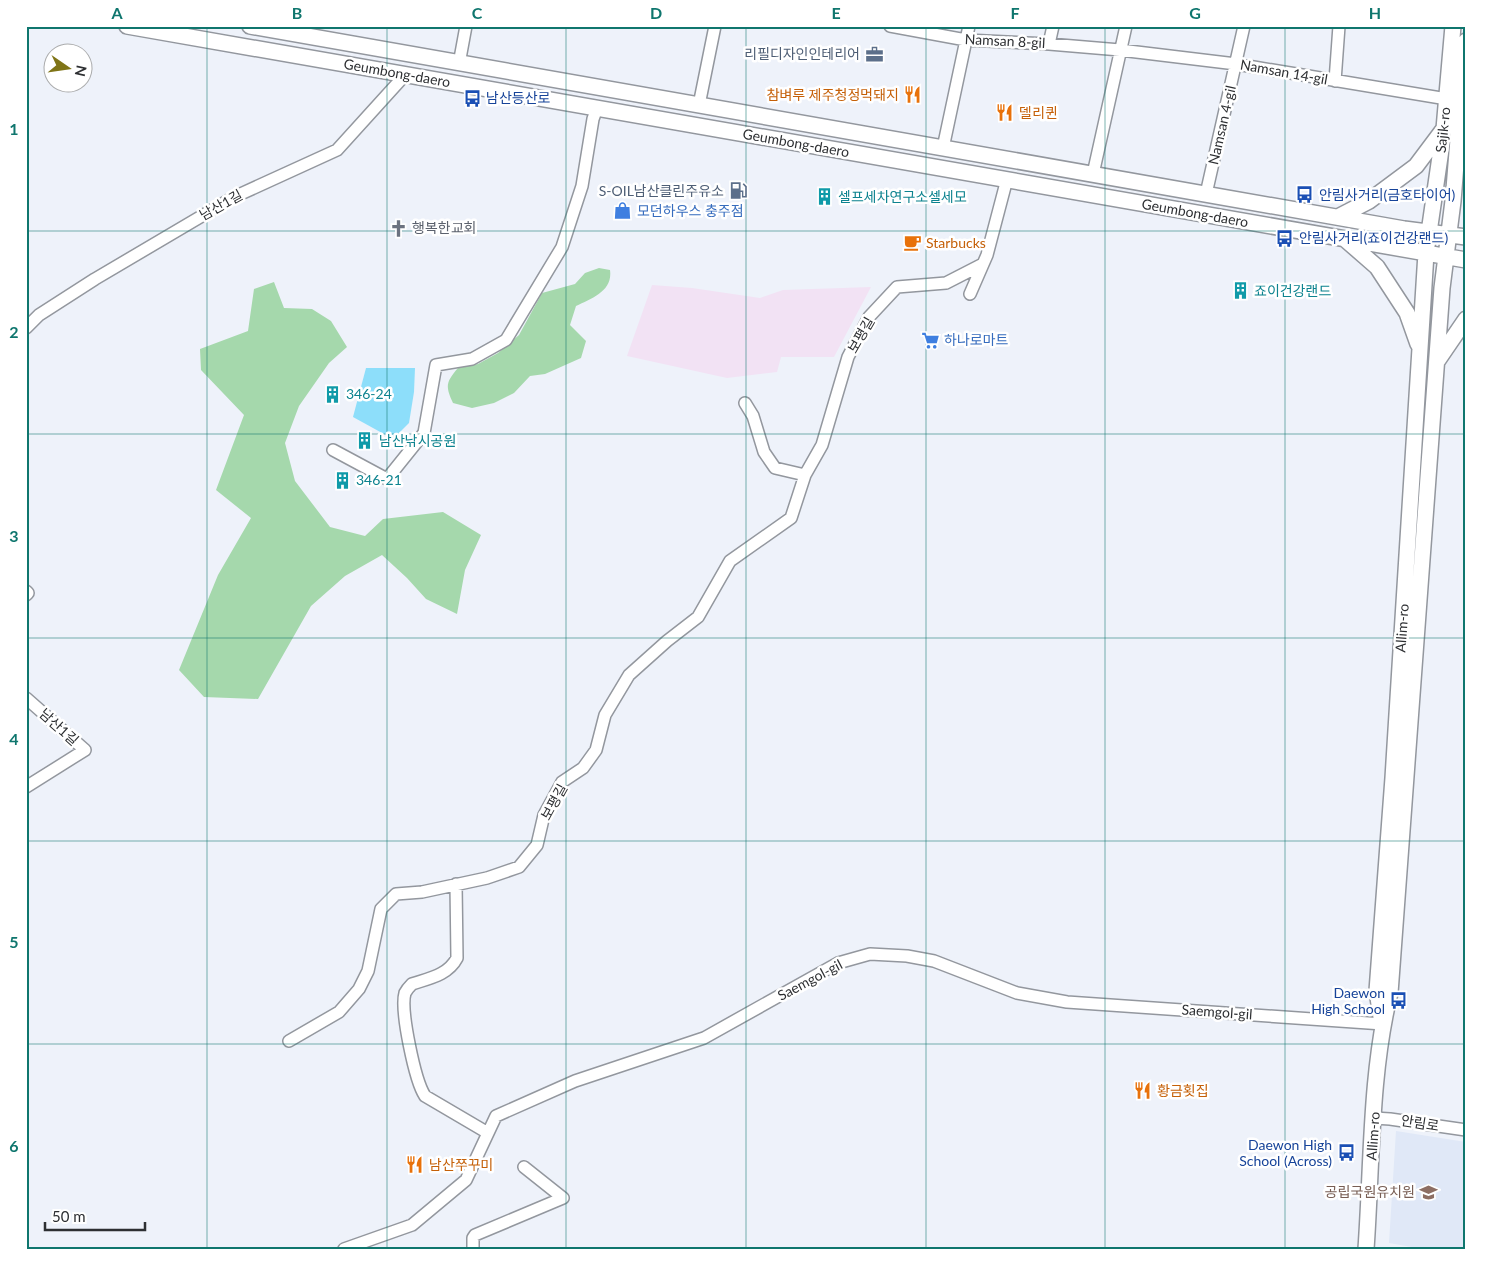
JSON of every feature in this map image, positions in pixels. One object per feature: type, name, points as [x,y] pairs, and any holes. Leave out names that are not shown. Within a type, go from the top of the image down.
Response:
[{"type":"street","name":"Geumbong-daero","points":[[127,26],[1466,260]]},
{"type":"street","name":"Geumbong-daero","points":[[250,26],[1338,217],[1466,237]]},
{"type":"street","points":[[458,64],[466,26]]},
{"type":"street","points":[[699,106],[715,26]]},
{"type":"street","name":"Namsan 8-gil","points":[[890,26],[966,40],[1120,50]]},
{"type":"street","points":[[944,148],[969,26]]},
{"type":"street","points":[[1049,44],[1052,26]]},
{"type":"street","points":[[1093,174],[1126,26]]},
{"type":"street","name":"Namsan 4-gil","points":[[1206,194],[1244,26]]},
{"type":"street","points":[[1335,81],[1338,26]]},
{"type":"street","name":"Sajik-ro","points":[[1448,235],[1453,202],[1451,131],[1447,99],[1453,26]]},
{"type":"street","name":"Sajik-ro","points":[[1430,232],[1451,131],[1466,41]]},
{"type":"street","name":"Namsan 14-gil","points":[[1120,50],[1236,64],[1447,99]]},
{"type":"street","name":"남산1길","points":[[26,328],[39,315],[79,289],[227,201],[288,171],[337,150],[405,75]]},
{"type":"street","points":[[333,450],[387,479],[424,433],[436,365],[472,359],[506,340],[550,270],[562,247],[582,186],[593,119],[597,108]]},
{"type":"street","points":[[1338,217],[1369,201],[1416,166],[1451,131],[1466,147]]},
{"type":"street","points":[[970,294],[988,255],[1006,179]]},
{"type":"street","name":"Allim-ro","points":[[1383,1024],[1377,991],[1393,778],[1426,253],[1430,232]]},
{"type":"street","name":"Allim-ro","points":[[1366,1249],[1374,1118],[1383,1024],[1390,993],[1448,235]]},
{"type":"street","points":[[1345,239],[1377,266],[1407,313],[1421,352]]},
{"type":"street","name":"보평길","points":[[289,1041],[339,1012],[359,990],[368,971],[381,909],[396,894],[422,892],[487,878],[519,867],[537,845],[544,815],[562,782],[583,768],[596,750],[605,715],[629,675],[667,641],[698,617],[730,561],[791,518],[805,475],[822,445],[848,357],[869,317],[897,287],[946,283],[984,264]]},
{"type":"street","points":[[1437,361],[1466,319]]},
{"type":"street","points":[[744,403],[753,416],[764,452],[775,468],[805,475]]},
{"type":"street","points":[[26,591],[28,593],[26,596]]},
{"type":"street","name":"남산1길","points":[[26,698],[85,750],[26,787]]},
{"type":"street","points":[[456,884],[457,958],[447,972],[408,987],[404,999],[407,1026],[413,1063],[425,1096],[488,1133]]},
{"type":"street","name":"Saemgol-gil","points":[[344,1249],[412,1225],[466,1180],[496,1116],[575,1081],[704,1038],[838,963],[870,954],[907,956],[934,961],[1017,993],[1067,1002],[1383,1024]]},
{"type":"street","name":"안림로","points":[[1374,1118],[1390,1118],[1466,1130]]},
{"type":"street","points":[[473,1249],[473,1238],[475,1235],[563,1198],[524,1167]]},
{"type":"shaded area","points":[[652,285],[692,288],[760,298],[783,290],[871,287],[834,357],[781,357],[777,372],[727,378],[627,356]]},
{"type":"shaded area","name":"공립국원유치원","points":[[1396,1131],[1466,1142],[1466,1249],[1423,1249],[1389,1243]]},
{"type":"green space","points":[[599,268],[610,270],[610,277],[605,289],[576,306],[570,325],[586,341],[581,358],[545,374],[530,376],[514,393],[494,403],[472,408],[453,403],[448,384],[458,368],[478,364],[498,353],[519,335],[542,293],[575,284],[585,273]]},
{"type":"green space","points":[[274,282],[284,308],[312,309],[331,321],[347,347],[329,363],[299,406],[285,443],[295,481],[330,527],[365,536],[383,519],[443,512],[481,535],[465,570],[457,614],[426,599],[382,555],[345,576],[311,606],[258,699],[204,697],[179,670],[218,575],[251,518],[216,490],[244,415],[201,370],[200,349],[248,331],[254,289]]},
{"type":"water","name":"남산낚시공원","points":[[366,368],[415,368],[414,392],[409,423],[393,439],[353,417]]},
{"type":"place","name":"리필디자인인테리어","points":[[874,54]]},
{"type":"place","name":"참벼루 제주청정먹돼지","points":[[913,95]]},
{"type":"place","name":"남산등산로","points":[[472,98]]},
{"type":"place","name":"델리퀸","points":[[1005,113]]},
{"type":"place","name":"S-OIL남산클린주유소","points":[[738,191]]},
{"type":"place","name":"안림사거리(금호타이어)","points":[[1305,195]]},
{"type":"place","name":"셀프세차연구소셀세모","points":[[824,197]]},
{"type":"place","name":"모던하우스 충주점","points":[[623,211]]},
{"type":"place","name":"행복한교회","points":[[398,228]]},
{"type":"place","name":"안림사거리(죠이건강랜드)","points":[[1285,238]]},
{"type":"place","name":"Starbucks","points":[[912,243]]},
{"type":"place","name":"죠이건강랜드","points":[[1240,291]]},
{"type":"place","name":"하나로마트","points":[[930,340]]},
{"type":"place","name":"346-24","points":[[332,394]]},
{"type":"place","name":"남산낚시공원","points":[[365,441]]},
{"type":"place","name":"346-21","points":[[342,480]]},
{"type":"place","name":"Daewon High School","points":[[1399,1001]]},
{"type":"place","name":"황금횟집","points":[[1143,1091]]},
{"type":"place","name":"Daewon High School (Across)","points":[[1346,1153]]},
{"type":"place","name":"남산쭈꾸미","points":[[415,1165]]},
{"type":"place","name":"공립국원유치원","points":[[1429,1192]]}]
